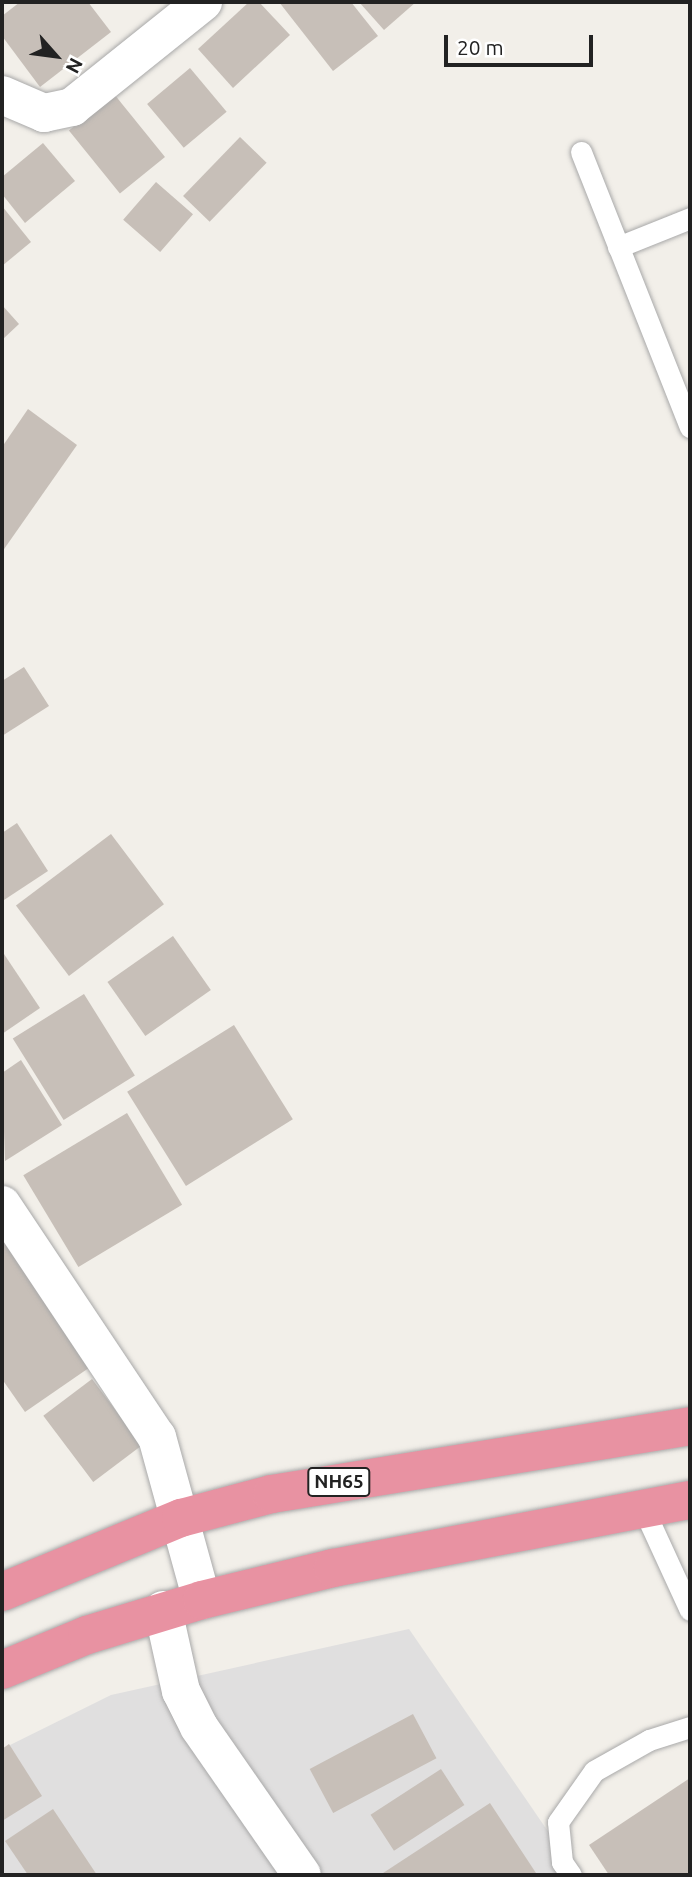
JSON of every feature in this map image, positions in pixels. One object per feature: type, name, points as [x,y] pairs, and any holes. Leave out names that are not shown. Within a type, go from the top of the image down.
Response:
[{"type":"highway","name":"NH65","points":[[2,1592],[181,1518],[272,1494],[690,1426]]},
{"type":"highway","points":[[2,1670],[163,1610],[202,1600],[333,1568],[690,1500]]},
{"type":"street","points":[[2,95],[44,113],[72,107],[203,2]]},
{"type":"street","points":[[2,1205],[157,1437],[202,1600]]},
{"type":"street","points":[[163,1610],[181,1691],[199,1727],[302,1875]]},
{"type":"lane","points":[[581,152],[690,427]]},
{"type":"lane","points":[[618,247],[690,218]]},
{"type":"lane","points":[[643,1508],[690,1610]]},
{"type":"lane","points":[[571,1875],[562,1861],[558,1822],[594,1771],[649,1740],[690,1727]]},
{"type":"shaded area","points":[[409,1629],[578,1875],[2,1875],[2,1749],[111,1695]]},
{"type":"building","points":[[20,2],[88,2],[111,32],[40,87],[2,36],[2,16]]},
{"type":"building","points":[[249,2],[259,2],[290,35],[233,88],[198,49]]},
{"type":"building","points":[[279,2],[351,2],[378,36],[333,71]]},
{"type":"building","points":[[359,2],[416,2],[384,30]]},
{"type":"building","points":[[190,68],[227,112],[184,148],[147,104]]},
{"type":"building","points":[[114,94],[165,157],[120,193],[69,131]]},
{"type":"building","points":[[240,137],[267,163],[210,222],[183,196]]},
{"type":"building","points":[[43,143],[75,181],[25,223],[2,194],[2,177]]},
{"type":"building","points":[[156,182],[193,214],[160,252],[123,220]]},
{"type":"building","points":[[2,206],[31,242],[2,266]]},
{"type":"building","points":[[2,305],[19,324],[2,340]]},
{"type":"building","points":[[28,409],[77,445],[2,552],[2,447]]},
{"type":"building","points":[[24,667],[49,706],[2,736],[2,681]]},
{"type":"building","points":[[17,823],[48,871],[4,900],[2,833]]},
{"type":"building","points":[[111,834],[164,904],[69,976],[16,906]]},
{"type":"building","points":[[173,936],[211,990],[145,1036],[107,982]]},
{"type":"building","points":[[2,951],[40,1008],[2,1034]]},
{"type":"building","points":[[84,994],[135,1075],[64,1120],[13,1039]]},
{"type":"building","points":[[234,1025],[293,1119],[186,1186],[127,1092]]},
{"type":"building","points":[[21,1060],[62,1125],[5,1161],[2,1073]]},
{"type":"building","points":[[127,1113],[182,1205],[78,1267],[23,1175]]},
{"type":"building","points":[[2,1226],[96,1363],[25,1412],[2,1379]]},
{"type":"building","points":[[92,1379],[142,1445],[93,1482],[43,1416]]},
{"type":"building","points":[[413,1714],[436,1758],[333,1813],[310,1769]]},
{"type":"building","points":[[9,1744],[42,1796],[2,1821],[2,1749]]},
{"type":"building","points":[[441,1769],[464,1805],[394,1851],[371,1815]]},
{"type":"building","points":[[690,1778],[690,1875],[609,1875],[589,1845]]},
{"type":"building","points":[[490,1803],[536,1873],[380,1875]]},
{"type":"building","points":[[53,1809],[97,1875],[28,1875],[5,1841]]}]
